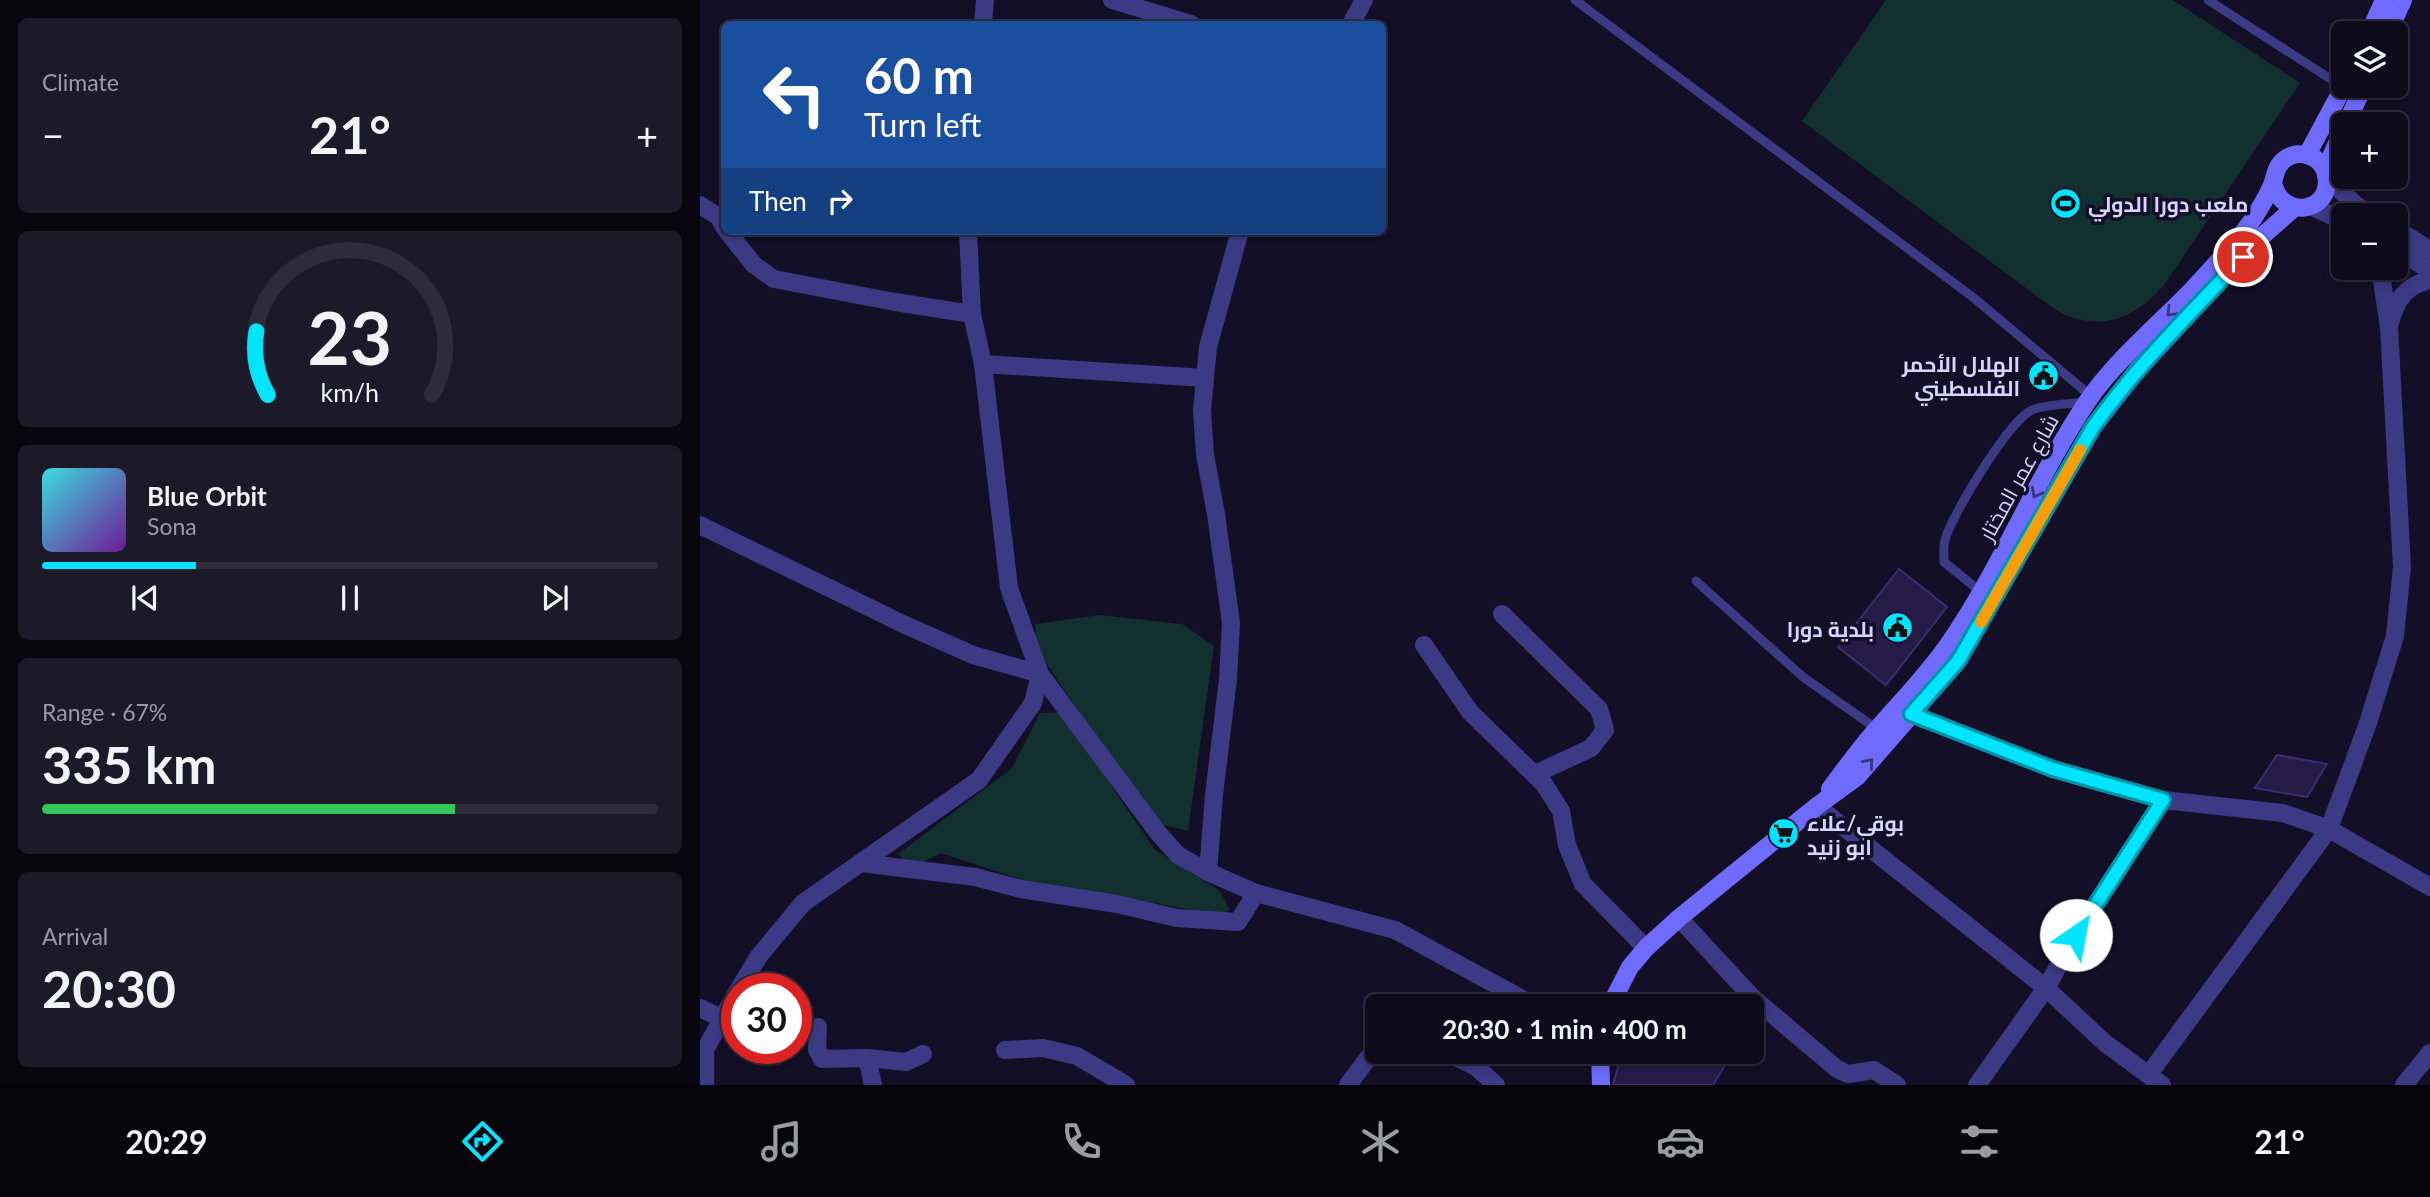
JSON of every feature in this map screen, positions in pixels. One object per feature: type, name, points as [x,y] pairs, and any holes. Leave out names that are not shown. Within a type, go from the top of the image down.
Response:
[{"type":"main road","points":[[2374,21],[2384,0]]},
{"type":"main road","points":[[2393,21],[2403,0]]},
{"type":"main road","points":[[2306,155],[2337,98]]},
{"type":"main road","points":[[2326,174],[2320,163],[2306,155],[2290,156],[2278,166],[2273,182],[2275,191],[2281,199],[2302,207],[2324,195],[2326,174],[2331,161]]},
{"type":"main road","name":"شارع عمر المختار","points":[[1817,806],[1951,641],[2090,398],[2115,368],[2223,257],[2252,219],[2273,182]]},
{"type":"main road","name":"شارع عمر المختار","points":[[1616,994],[1630,967],[1646,948],[1679,918],[1817,806],[1857,777],[1958,661],[2093,427],[2115,396],[2259,239],[2302,207]]},
{"type":"main road","points":[[1600,1064],[1601,1085]]},
{"type":"street","points":[[983,21],[985,0]]},
{"type":"street","points":[[1112,0],[1181,21]]},
{"type":"street","points":[[1353,21],[1364,0]]},
{"type":"street","points":[[2326,174],[2354,203]]},
{"type":"street","points":[[700,205],[721,221]]},
{"type":"street","points":[[2302,207],[2331,217]]},
{"type":"street","points":[[730,235],[754,265],[774,279],[972,314]]},
{"type":"street","points":[[968,235],[972,314],[983,364],[1009,588],[1040,674],[1158,834],[1178,855],[1208,872],[1256,893],[1395,930],[1513,994]]},
{"type":"street","points":[[1208,872],[1228,679],[1231,622],[1205,455],[1202,410],[1208,347],[1239,235]]},
{"type":"street","points":[[2408,236],[2430,250]]},
{"type":"street","points":[[2408,257],[2430,270]]},
{"type":"street","points":[[1817,806],[2046,988],[2105,1043],[2155,1080],[2329,829],[2368,723],[2395,636],[2402,568],[2389,327],[2382,280]]},
{"type":"street","points":[[2389,327],[2395,305],[2403,293],[2412,286],[2430,280]]},
{"type":"street","points":[[983,364],[1205,378]]},
{"type":"street","points":[[700,525],[973,655],[1040,674]]},
{"type":"street","points":[[1502,614],[1599,709],[1605,730],[1591,748],[1535,774]]},
{"type":"street","points":[[1424,645],[1470,712],[1544,784],[1561,811],[1567,845],[1583,884],[1646,948]]},
{"type":"street","points":[[749,973],[803,903],[979,780],[1033,703],[1040,674]]},
{"type":"street","points":[[1911,714],[2053,769],[2163,800],[2283,813],[2329,829],[2430,887]]},
{"type":"street","points":[[1977,1085],[2046,988],[2076,935],[2163,800]]},
{"type":"street","points":[[861,863],[975,877],[1021,889],[1117,904],[1177,918],[1238,922],[1256,893]]},
{"type":"street","points":[[1679,918],[1753,998],[1837,1069],[1848,1074],[1874,1070],[1897,1085]]},
{"type":"street","points":[[700,1008],[721,1018],[702,1052],[705,1085]]},
{"type":"street","points":[[818,1027],[817,1050],[822,1059],[867,1058],[906,1062],[923,1054]]},
{"type":"street","points":[[1005,1050],[1043,1048],[1077,1056],[1126,1085]]},
{"type":"street","points":[[2404,1085],[2430,1053]]},
{"type":"street","points":[[867,1058],[873,1085]]},
{"type":"street","points":[[1348,1085],[1365,1062]]},
{"type":"street","points":[[1470,1064],[1496,1085]]},
{"type":"lane","points":[[1575,0],[1952,281],[2090,398]]},
{"type":"lane","points":[[2208,0],[2331,78]]},
{"type":"lane","points":[[1981,592],[1944,562],[1944,541],[1963,501],[1999,446],[2032,410],[2090,398]]},
{"type":"lane","points":[[1696,581],[1803,677],[1877,729]]},
{"type":"green space","name":"ملعب دورا الدولي","points":[[1886,0],[2173,0],[2300,83],[2164,285],[2144,304],[2122,317],[2098,322],[2085,321],[2067,316],[2052,307],[1802,121]]},
{"type":"green space","points":[[1100,615],[1182,624],[1214,646],[1188,831],[1156,823],[1036,649],[1035,624]]},
{"type":"green space","points":[[1061,712],[1155,850],[1220,891],[1230,910],[1218,915],[1139,900],[1062,893],[941,853],[911,868],[898,854],[1012,768],[1040,713]]},
{"type":"building","points":[[1899,569],[1947,607],[1886,685],[1838,647]]},
{"type":"building","points":[[2277,755],[2327,764],[2307,797],[2255,788]]},
{"type":"building","points":[[1619,1064],[1726,1064],[1713,1085],[1613,1085]]},
{"type":"slow traffic","points":[[1981,622],[2080,450]]},
{"type":"place","name":"ملعب دورا الدولي","points":[[2065,203]]},
{"type":"place","name":"الهلال الأحمر الفلسطيني","points":[[2043,375]]},
{"type":"place","name":"بلدية دورا","points":[[1897,628]]},
{"type":"place","name":"بوقي/علاء ابو زنيد","points":[[1784,834]]},
{"type":"route","points":[[2076,935],[2163,800],[2053,769],[1911,714],[1958,661],[2093,427],[2115,396],[2137,369],[2243,257]]}]
